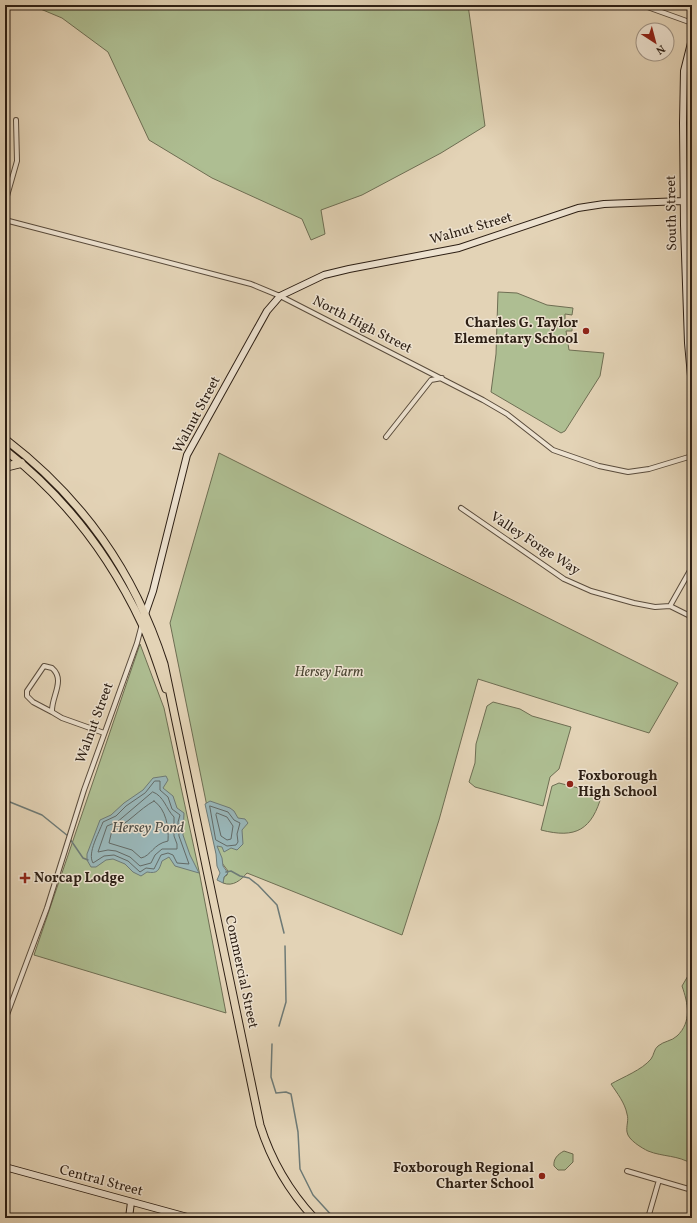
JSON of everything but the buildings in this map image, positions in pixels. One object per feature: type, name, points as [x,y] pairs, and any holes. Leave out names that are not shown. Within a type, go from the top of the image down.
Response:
[{"type":"highway","points":[[5,467],[21,463]]},
{"type":"main road","name":"Commercial Street","points":[[5,439],[46,474],[84,514],[116,558],[146,612],[164,664],[260,1126],[279,1171],[295,1195],[314,1218]]},
{"type":"main road","name":"Commercial Street","points":[[5,450],[54,494],[84,528],[112,570],[142,624],[175,718]]},
{"type":"street","points":[[642,5],[692,23]]},
{"type":"street","name":"South Street","points":[[692,39],[684,71],[683,201],[688,343],[692,387]]},
{"type":"street","points":[[5,203],[17,161],[16,120]]},
{"type":"street","name":"Walnut Street","points":[[5,1020],[48,908],[68,841],[104,733],[137,643],[153,591],[189,451],[267,311],[280,296],[330,274],[459,248],[578,208],[604,204],[683,201]]},
{"type":"street","name":"North High Street","points":[[5,220],[251,284],[280,296],[442,378],[507,414],[553,450],[575,459],[628,472],[649,469],[692,456]]},
{"type":"street","points":[[386,436],[431,380],[442,378]]},
{"type":"street","name":"Valley Forge Way","points":[[460,508],[564,579],[591,591],[634,603],[655,607],[670,606],[692,617]]},
{"type":"street","points":[[670,606],[692,567]]},
{"type":"street","points":[[52,712],[52,702],[58,685],[58,676],[52,668],[44,666],[27,691],[27,696],[33,702],[62,718],[104,733]]},
{"type":"street","name":"Central Street","points":[[5,1167],[190,1218]]},
{"type":"street","points":[[627,1172],[692,1190]]},
{"type":"street","points":[[648,1218],[659,1180]]},
{"type":"street","points":[[129,1218],[131,1202]]},
{"type":"street","points":[[690,1218],[692,1210]]},
{"type":"green space","points":[[31,5],[468,5],[485,126],[441,153],[362,195],[321,210],[325,234],[311,240],[302,219],[212,178],[149,140],[108,52],[62,18]]},
{"type":"green space","points":[[498,292],[517,293],[547,305],[573,308],[572,315],[565,314],[565,325],[572,326],[572,331],[566,331],[569,350],[604,353],[600,376],[565,431],[561,433],[491,392],[496,354]]},
{"type":"green space","name":"Hersey Farm","points":[[219,453],[678,683],[649,733],[478,679],[439,820],[402,935],[247,873],[233,883],[223,883],[224,877],[227,875],[228,871],[222,863],[218,861],[170,623]]},
{"type":"green space","points":[[140,644],[164,708],[199,871],[226,1013],[34,955]]},
{"type":"green space","points":[[493,702],[520,709],[532,716],[571,727],[559,769],[550,777],[543,806],[475,787],[469,782],[475,763],[476,744],[487,706]]},
{"type":"green space","points":[[559,783],[602,794],[593,816],[588,824],[581,829],[564,833],[553,833],[541,830],[552,786]]},
{"type":"green space","points":[[692,969],[692,1164],[681,1159],[648,1151],[633,1141],[627,1132],[628,1116],[620,1098],[611,1084],[643,1067],[651,1059],[658,1046],[675,1038],[682,1031],[687,1019],[687,1006],[682,986]]},
{"type":"green space","points":[[564,1151],[573,1154],[573,1162],[565,1170],[558,1170],[554,1166],[554,1161],[558,1155]]},
{"type":"water","name":"Hersey Pond","points":[[166,776],[168,780],[163,788],[173,796],[177,808],[184,813],[183,835],[190,855],[199,873],[175,866],[169,857],[162,861],[158,871],[147,872],[141,876],[133,872],[125,864],[113,859],[106,860],[96,867],[91,867],[87,860],[87,854],[100,820],[111,815],[124,803],[143,790],[153,778]]},
{"type":"water","name":"Hersey Pond","points":[[210,801],[230,808],[234,811],[238,818],[245,819],[248,823],[242,830],[243,844],[237,850],[231,848],[224,852],[222,847],[217,846],[222,858],[223,866],[228,873],[224,877],[223,883],[217,880],[220,873],[217,866],[216,854],[205,804]]},
{"type":"waterway","points":[[5,800],[42,815],[68,836]]},
{"type":"waterway","points":[[70,839],[83,858],[88,860]]},
{"type":"waterway","points":[[226,872],[231,871],[240,876],[249,878],[258,885],[277,905],[284,933]]},
{"type":"waterway","points":[[279,1026],[286,1002],[285,946]]},
{"type":"waterway","points":[[272,1044],[271,1077],[276,1093],[286,1092],[291,1094],[298,1132],[300,1169],[313,1195],[334,1218]]},
{"type":"place","name":"Charles G. Taylor Elementary School","points":[[586,331]]},
{"type":"place","name":"Foxborough High School","points":[[570,784]]},
{"type":"place","name":"Norcap Lodge","points":[[25,878]]},
{"type":"place","name":"Foxborough Regional Charter School","points":[[542,1176]]}]
